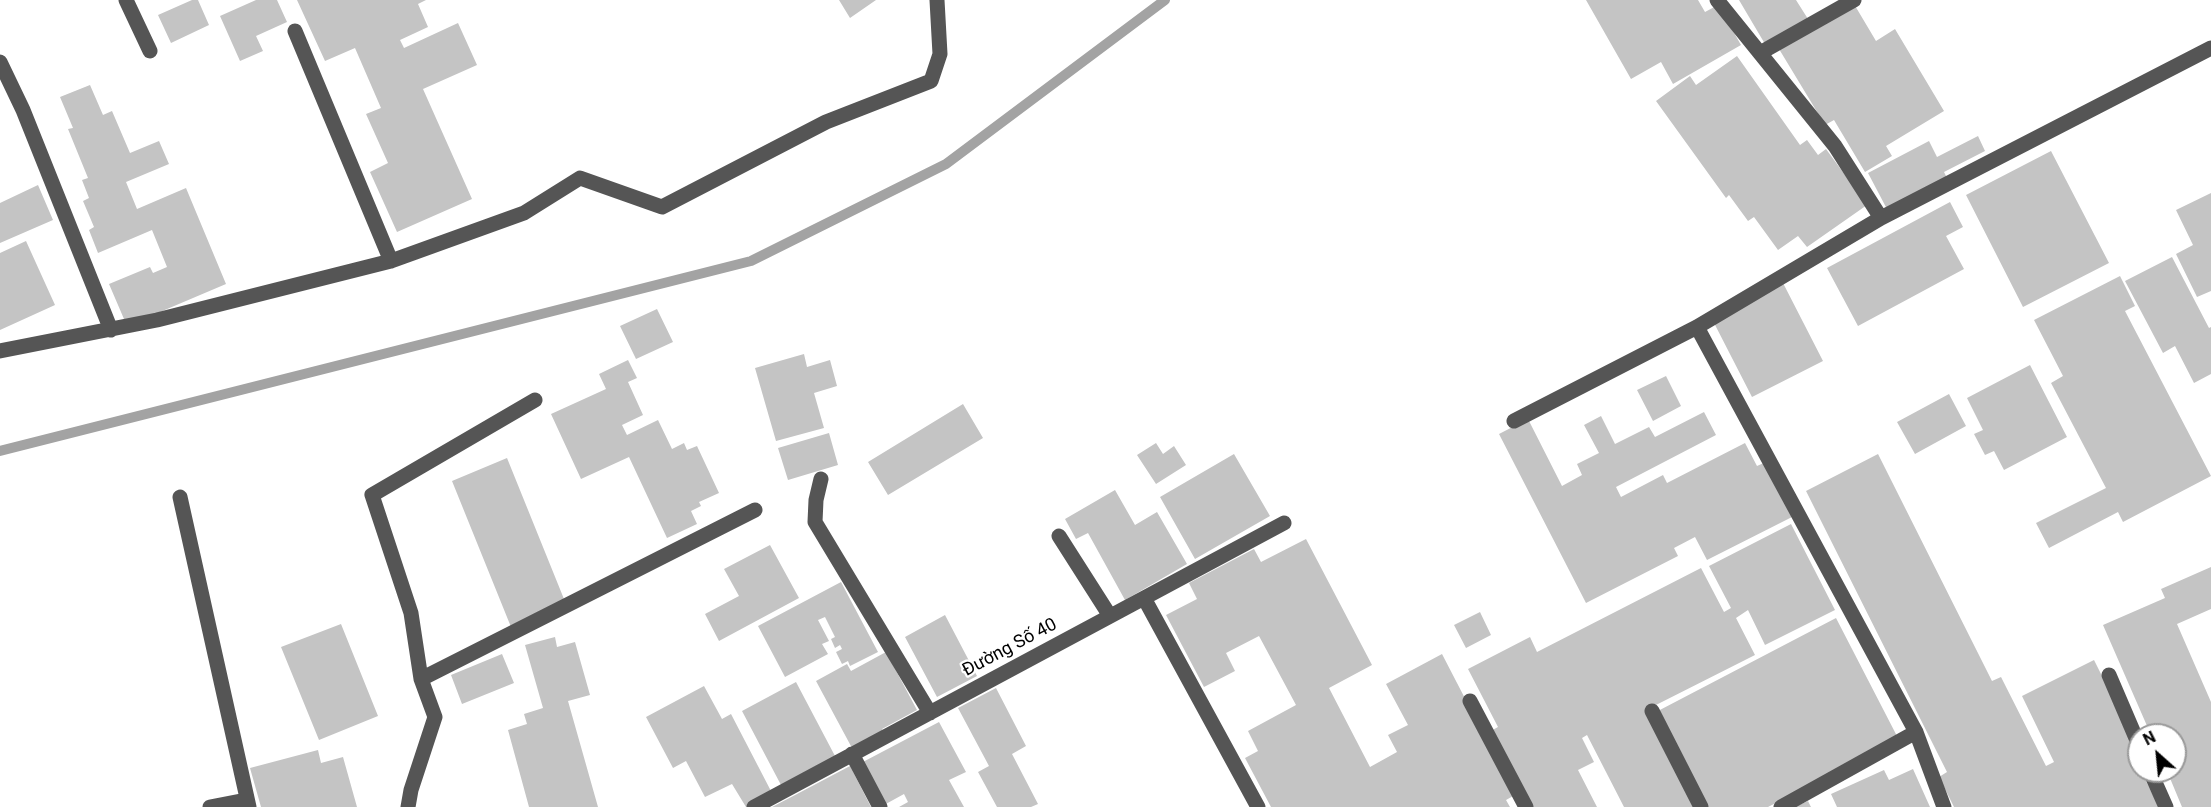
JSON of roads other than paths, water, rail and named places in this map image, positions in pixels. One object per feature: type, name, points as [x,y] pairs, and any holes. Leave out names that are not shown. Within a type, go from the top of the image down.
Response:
[{"type":"street","points":[[126,0],[150,51]]},
{"type":"street","points":[[0,351],[157,321],[391,261],[524,213],[580,178],[662,207],[826,122],[931,81],[940,54],[937,0]]},
{"type":"street","points":[[1717,0],[1835,146],[1881,218]]},
{"type":"street","points":[[1760,53],[1854,0]]},
{"type":"street","points":[[295,31],[391,261]]},
{"type":"street","points":[[1514,421],[1697,327],[1881,218],[2211,48]]},
{"type":"street","points":[[0,62],[23,110],[111,330]]},
{"type":"street","points":[[1697,327],[1916,732],[1944,807]]},
{"type":"street","points":[[408,807],[411,790],[435,717],[421,679],[411,613],[372,495],[535,400]]},
{"type":"street","points":[[821,479],[816,500],[815,522],[930,713]]},
{"type":"street","points":[[180,497],[247,803],[210,807]]},
{"type":"street","points":[[421,679],[755,510]]},
{"type":"street","name":"Đường Số 40","points":[[754,807],[1284,523]]},
{"type":"street","points":[[1059,536],[1110,616]]},
{"type":"street","points":[[1144,598],[1258,807]]},
{"type":"street","points":[[2109,675],[2130,723]]},
{"type":"street","points":[[1470,701],[1526,807]]},
{"type":"street","points":[[1652,711],[1701,807]]},
{"type":"street","points":[[1781,807],[1916,732]]},
{"type":"street","points":[[852,754],[880,807]]},
{"type":"street","points":[[2155,783],[2166,807]]},
{"type":"waterway","points":[[0,451],[751,261],[946,164],[1165,0]]}]
